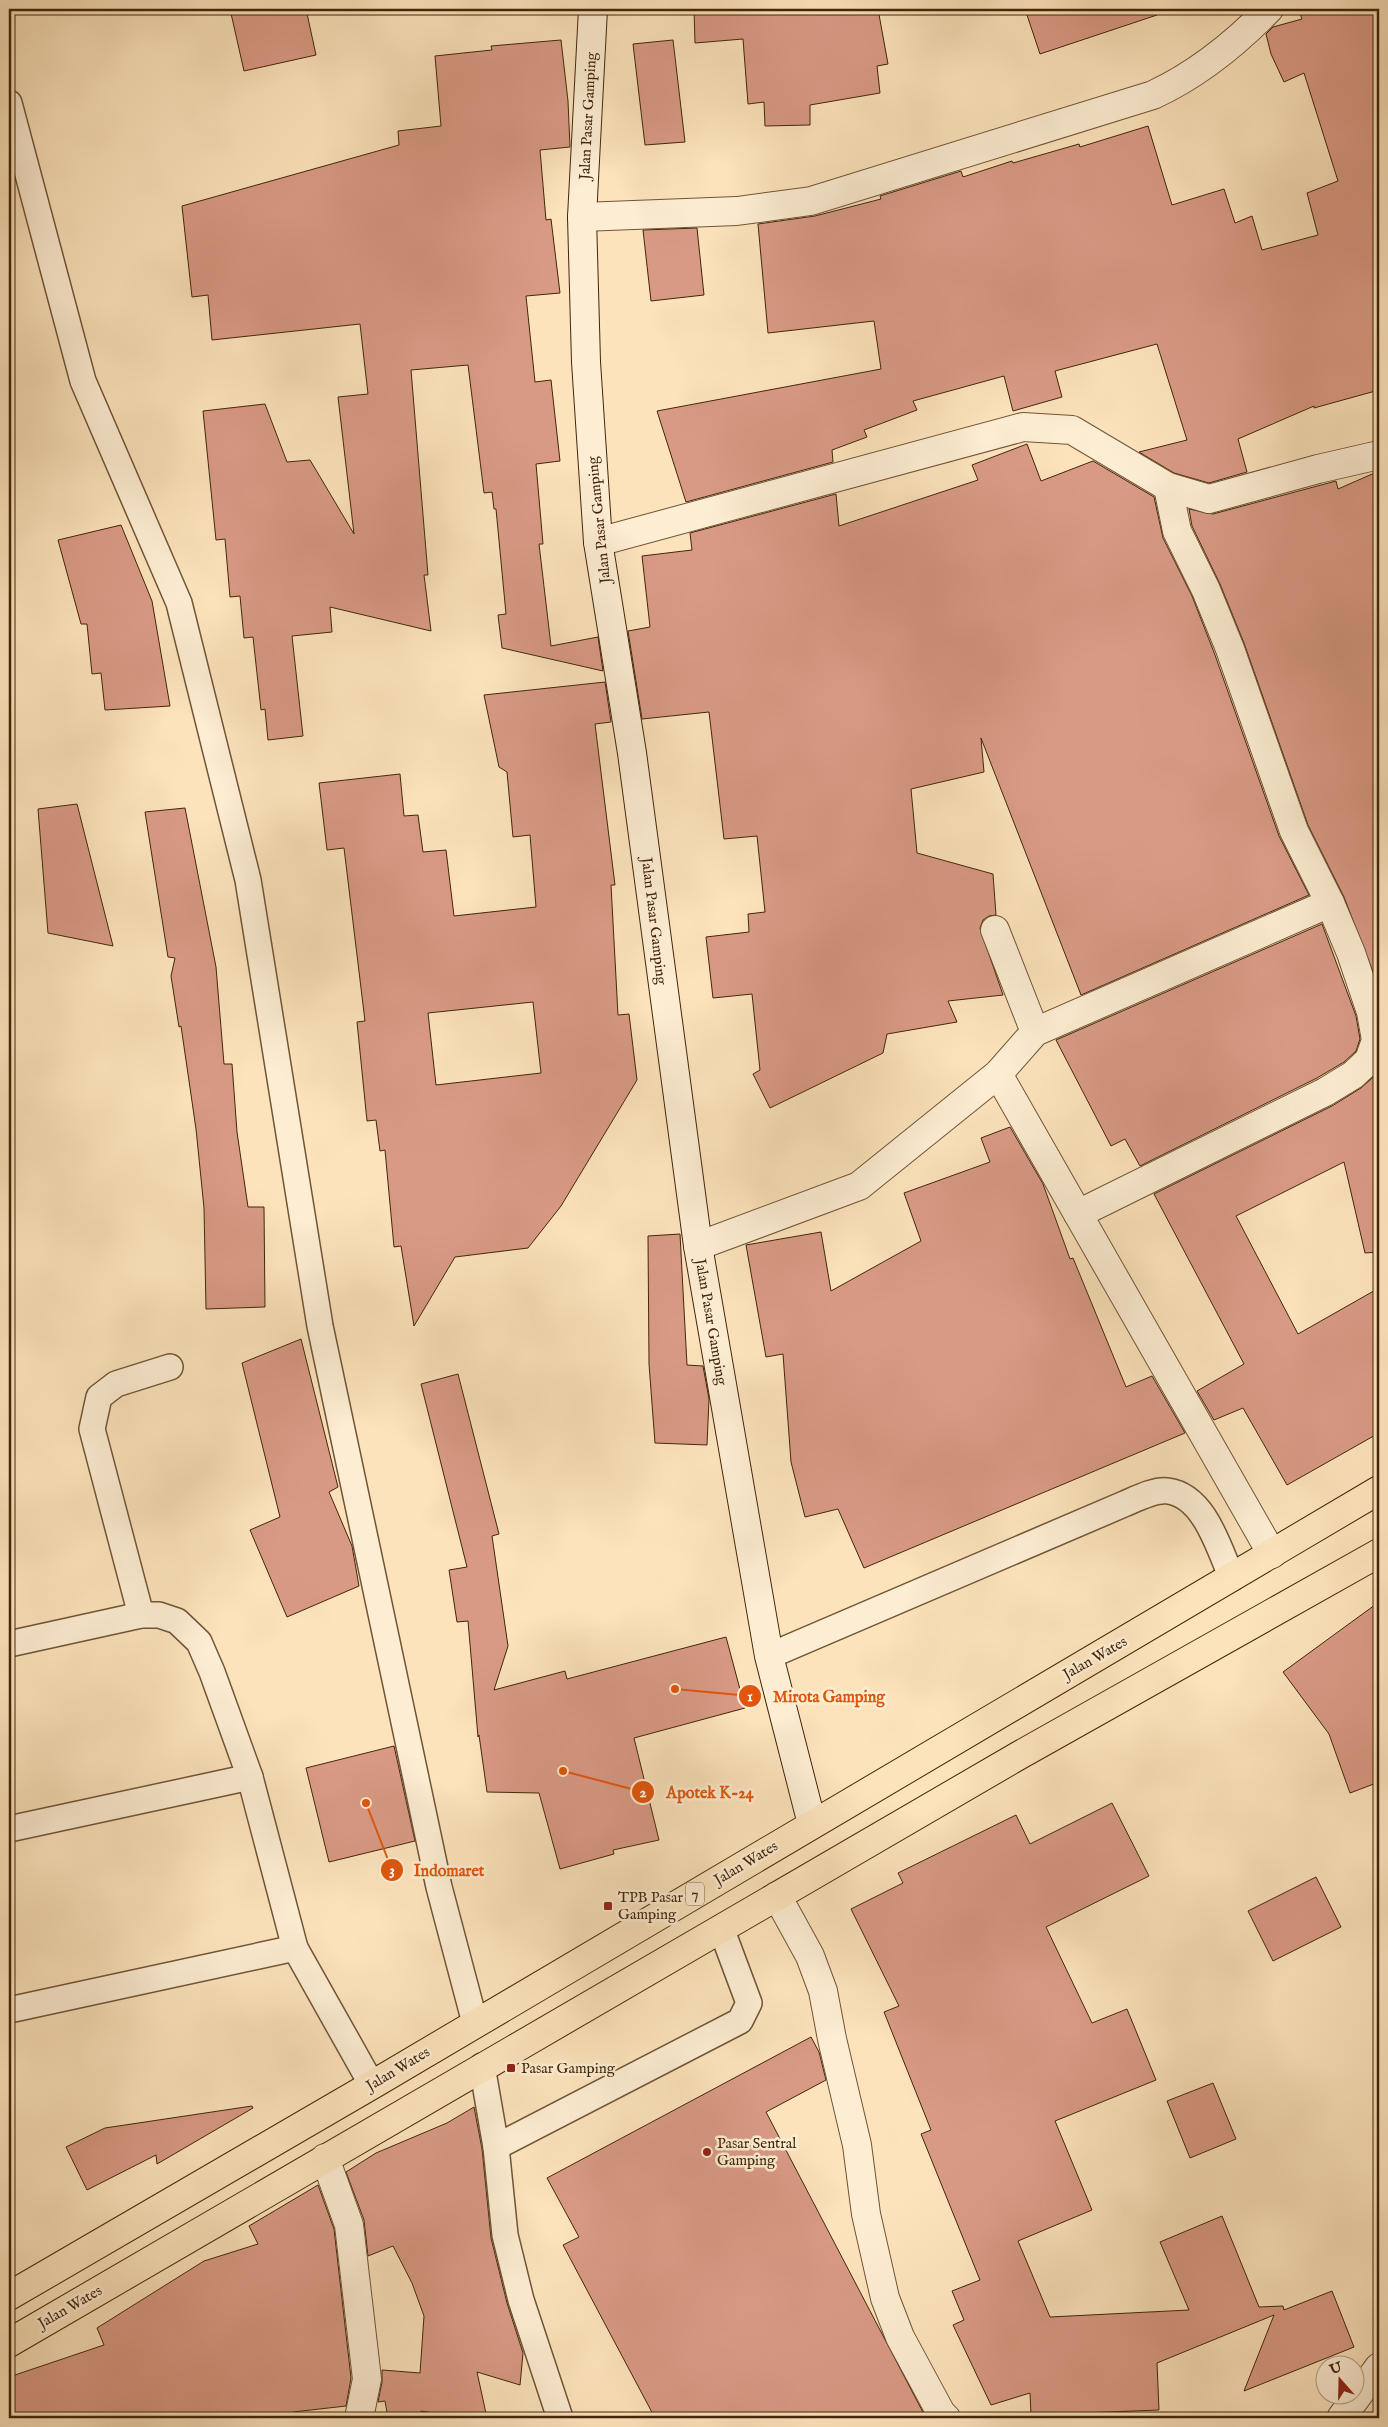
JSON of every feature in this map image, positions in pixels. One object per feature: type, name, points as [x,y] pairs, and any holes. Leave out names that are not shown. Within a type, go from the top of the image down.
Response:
[{"type":"highway","name":"Jalan Wates","points":[[9,2296],[372,2085],[1379,1490]]},
{"type":"highway","name":"Jalan Wates","points":[[9,2343],[482,2066],[1018,1756],[1379,1553]]},
{"type":"street","name":"Jalan Pasar Gamping","points":[[594,9],[582,217],[586,362],[598,542],[634,762],[698,1246],[769,1656],[812,1824]]},
{"type":"street","points":[[582,217],[737,211],[811,201],[1153,95],[1187,77],[1248,30],[1269,9]]},
{"type":"street","points":[[598,542],[1023,427],[1072,430],[1168,487],[1209,499],[1318,469],[1379,455]]},
{"type":"street","points":[[1078,1214],[1326,1092],[1353,1075],[1369,1060],[1376,1040],[1376,1025],[1351,953],[1330,903],[1294,830],[1230,649],[1206,590],[1177,531],[1168,487]]},
{"type":"street","points":[[698,1246],[859,1186],[998,1074],[1035,1032],[1330,903]]},
{"type":"street","points":[[995,930],[1035,1032]]},
{"type":"street","points":[[998,1074],[1272,1554]]},
{"type":"street","points":[[776,1896],[810,1956],[823,1991],[832,2039],[857,2144],[866,2214],[885,2298],[900,2337],[941,2413],[946,2418]]},
{"type":"street","points":[[325,2158],[349,2225],[366,2379],[360,2418]]},
{"type":"street","points":[[1341,2418],[1379,2367]]},
{"type":"lane","points":[[9,103],[84,381],[180,603],[248,880],[320,1326],[438,1887],[475,2023]]},
{"type":"lane","points":[[141,1615],[92,1429],[99,1397],[116,1384],[170,1367]]},
{"type":"lane","points":[[769,1656],[1124,1504],[1167,1490],[1182,1496],[1203,1513],[1232,1578]]},
{"type":"lane","points":[[9,1644],[141,1615],[159,1615],[177,1621],[199,1642],[212,1672],[250,1777],[295,1948],[372,2085]]},
{"type":"lane","points":[[9,1829],[250,1777]]},
{"type":"lane","points":[[496,2147],[740,2021],[749,2003],[721,1928]]},
{"type":"lane","points":[[9,2010],[295,1948]]},
{"type":"lane","points":[[482,2066],[496,2147],[506,2235],[518,2291],[560,2418]]},
{"type":"building","points":[[230,9],[306,9],[316,55],[244,71]]},
{"type":"building","points":[[694,9],[878,9],[888,64],[877,66],[880,93],[810,105],[810,125],[765,126],[764,102],[748,104],[743,39],[695,43]]},
{"type":"building","points":[[1025,9],[1156,9],[1157,15],[1040,54]]},
{"type":"building","points":[[1298,9],[1379,9],[1379,390],[1314,408],[1314,406],[1238,439],[1247,472],[1209,483],[1174,473],[1139,452],[1187,440],[1157,344],[1055,371],[1062,397],[1013,411],[1004,376],[913,401],[917,410],[864,430],[867,437],[832,450],[833,462],[686,502],[657,411],[881,369],[874,321],[768,333],[758,224],[815,216],[881,199],[880,196],[961,171],[963,177],[1012,161],[1013,163],[1079,144],[1080,147],[1148,126],[1172,205],[1224,189],[1235,223],[1252,216],[1262,250],[1318,235],[1307,193],[1338,181],[1304,73],[1284,82],[1271,54],[1266,34],[1273,27],[1302,19]]},
{"type":"building","points":[[561,40],[568,101],[570,147],[540,150],[546,220],[551,219],[560,293],[526,296],[535,382],[551,380],[560,461],[536,464],[543,544],[539,544],[551,646],[598,637],[603,671],[502,648],[498,615],[506,614],[496,509],[494,509],[492,492],[484,493],[468,365],[411,370],[428,575],[424,575],[431,631],[330,607],[332,632],[292,636],[303,736],[268,740],[265,709],[261,710],[253,637],[244,638],[240,596],[230,597],[225,539],[216,540],[203,411],[265,404],[287,462],[310,460],[354,534],[338,397],[368,394],[360,324],[212,340],[208,295],[192,297],[182,206],[399,145],[398,131],[441,126],[435,56],[492,50],[491,46]]},
{"type":"building","points":[[673,40],[685,142],[645,145],[633,44]]},
{"type":"building","points":[[697,228],[704,295],[651,301],[643,230]]},
{"type":"building","points":[[1027,444],[1041,481],[1093,461],[1154,497],[1163,538],[1192,596],[1215,655],[1279,836],[1309,895],[1081,995],[981,738],[984,772],[911,789],[917,853],[993,874],[996,915],[989,916],[983,920],[980,928],[1003,995],[948,1001],[957,1022],[887,1034],[883,1053],[770,1108],[753,1074],[760,1070],[752,994],[713,998],[706,937],[749,932],[748,914],[765,912],[757,836],[724,839],[709,712],[642,719],[628,631],[650,627],[642,556],[692,550],[690,533],[836,494],[839,526],[978,480],[972,465]]},
{"type":"building","points":[[1379,471],[1379,988],[1344,897],[1308,825],[1244,643],[1220,584],[1192,526],[1189,509],[1213,514],[1336,481],[1338,489]]},
{"type":"building","points":[[121,525],[152,601],[170,706],[105,710],[101,673],[92,674],[87,624],[81,624],[58,540]]},
{"type":"building","points":[[605,682],[611,722],[595,724],[615,885],[611,885],[618,1015],[629,1014],[637,1080],[561,1206],[528,1248],[455,1257],[414,1326],[401,1246],[394,1247],[385,1150],[380,1151],[376,1120],[367,1121],[357,1022],[365,1021],[344,848],[327,850],[319,783],[400,774],[404,816],[418,815],[423,852],[446,850],[454,916],[536,907],[530,835],[513,837],[507,772],[499,767],[484,695]],"holes":[[[533,1002],[541,1073],[436,1085],[428,1013]]]},
{"type":"building","points":[[77,804],[113,946],[48,933],[38,809]]},
{"type":"building","points":[[185,808],[216,967],[224,1064],[232,1064],[237,1132],[248,1207],[264,1207],[265,1307],[206,1309],[204,1208],[196,1129],[181,1026],[179,1027],[171,976],[175,958],[168,957],[145,812]]},
{"type":"building","points":[[1322,924],[1356,1016],[1360,1039],[1356,1051],[1344,1062],[1317,1078],[1140,1166],[1125,1139],[1111,1146],[1056,1040]]},
{"type":"building","points":[[1379,1072],[1379,1252],[1365,1253],[1344,1162],[1236,1216],[1298,1334],[1379,1288],[1379,1433],[1287,1485],[1243,1408],[1214,1420],[1197,1391],[1244,1364],[1154,1194],[1332,1106],[1361,1088]]},
{"type":"building","points":[[1010,1127],[1043,1184],[1070,1259],[1073,1258],[1126,1387],[1152,1376],[1185,1433],[864,1568],[838,1509],[805,1517],[791,1462],[783,1354],[766,1357],[746,1245],[821,1232],[831,1291],[921,1241],[904,1193],[990,1162],[981,1138]]},
{"type":"building","points":[[680,1234],[687,1365],[703,1366],[709,1399],[707,1445],[655,1443],[649,1364],[648,1236]]},
{"type":"building","points":[[301,1339],[338,1487],[329,1492],[352,1546],[359,1586],[287,1617],[250,1530],[280,1517],[242,1363]]},
{"type":"building","points":[[458,1374],[499,1534],[492,1536],[508,1646],[494,1690],[565,1671],[567,1679],[726,1637],[745,1708],[634,1738],[659,1840],[613,1850],[614,1854],[560,1869],[539,1793],[487,1792],[479,1735],[478,1737],[468,1621],[457,1622],[449,1570],[467,1567],[421,1384]]},
{"type":"building","points":[[1379,1602],[1379,1782],[1350,1793],[1329,1734],[1283,1672]]},
{"type":"building","points":[[394,1746],[415,1841],[329,1862],[306,1768]]},
{"type":"building","points":[[1112,1803],[1149,1876],[1046,1927],[1092,2023],[1127,2009],[1156,2080],[1055,2121],[1092,2210],[1018,2241],[1050,2317],[1189,2310],[1160,2242],[1222,2216],[1259,2307],[1283,2306],[1284,2310],[1332,2291],[1354,2347],[1336,2354],[1316,2354],[1316,2362],[1244,2391],[1274,2315],[1157,2363],[1159,2410],[1031,2415],[1030,2393],[991,2405],[953,2325],[964,2320],[952,2291],[980,2280],[921,2134],[931,2130],[884,2012],[899,2006],[851,1909],[903,1883],[898,1873],[1016,1815],[1030,1844]]},
{"type":"building","points":[[1316,1877],[1341,1927],[1273,1961],[1248,1911]]},
{"type":"building","points":[[811,2037],[819,2052],[826,2080],[766,2112],[926,2418],[655,2418],[563,2245],[579,2237],[547,2178]]},
{"type":"building","points":[[1213,2083],[1236,2139],[1190,2158],[1167,2101]]},
{"type":"building","points":[[252,2106],[253,2108],[157,2164],[156,2155],[87,2190],[66,2147],[105,2128]]},
{"type":"building","points":[[474,2107],[482,2149],[491,2238],[507,2303],[523,2353],[520,2385],[477,2372],[487,2418],[465,2418],[421,2411],[421,2418],[388,2418],[385,2401],[378,2402],[382,2370],[420,2373],[424,2316],[412,2283],[393,2246],[368,2256],[364,2220],[346,2172],[376,2153],[447,2123]]},
{"type":"building","points":[[318,2185],[334,2229],[351,2378],[346,2406],[293,2412],[293,2418],[9,2418],[9,2377],[104,2345],[97,2328],[204,2261],[258,2244],[249,2226]]},
{"type":"place","name":"Mirota Gamping","points":[[675,1689]]},
{"type":"place","name":"Apotek K-24","points":[[563,1771]]},
{"type":"place","name":"Indomaret","points":[[366,1803]]},
{"type":"place","name":"TPB Pasar Gamping","points":[[608,1906]]},
{"type":"place","name":"Pasar Gamping","points":[[511,2068]]},
{"type":"place","name":"Pasar Sentral Gamping","points":[[707,2152]]}]
